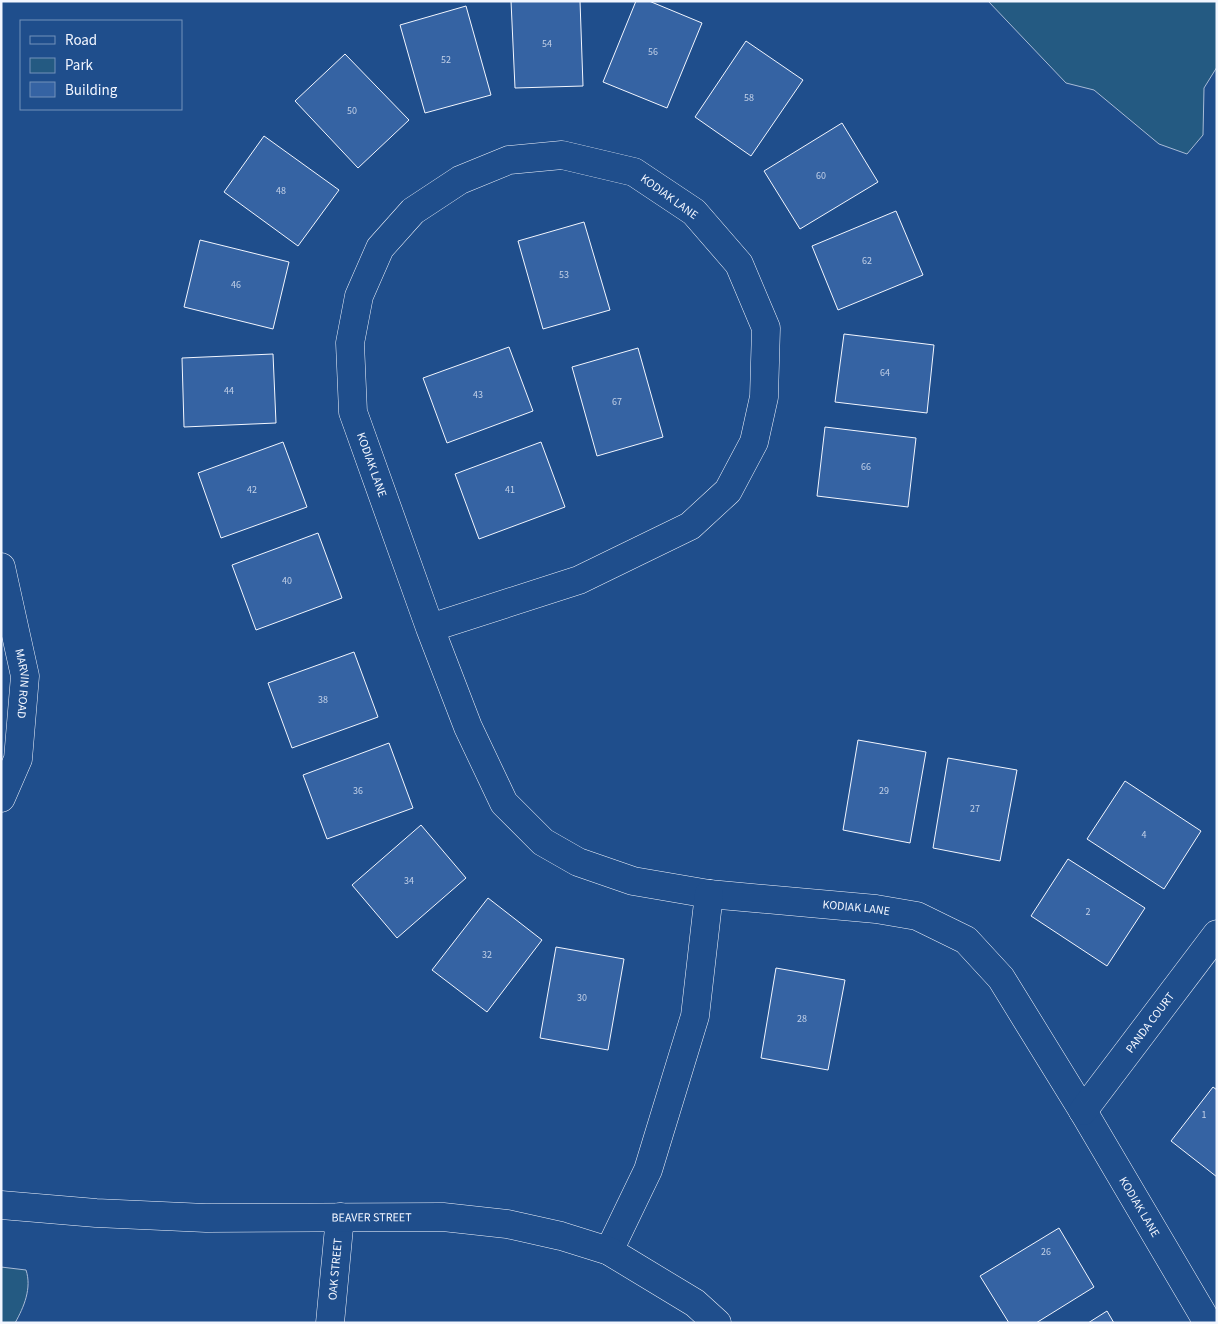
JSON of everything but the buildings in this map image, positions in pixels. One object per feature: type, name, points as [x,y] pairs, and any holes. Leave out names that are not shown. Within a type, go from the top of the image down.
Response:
[{"type":"street","name":"KODIAK LANE","points":[[430,628],[579,580],[690,526],[728,491],[754,442],[764,396],[766,328],[739,264],[694,212],[634,172],[562,155],[509,160],[460,180],[413,211],[380,248],[359,296],[350,343],[353,412],[430,628],[468,727],[504,803],[543,842],[578,862],[633,881],[709,894],[876,909],[917,916],[966,940],[1001,978],[1083,1111],[1208,1323]]},
{"type":"street","name":"MARVIN ROAD","points":[[1,567],[26,676],[18,759],[1,798]]},
{"type":"street","points":[[609,1251],[648,1170],[695,1016],[709,894]]},
{"type":"street","name":"PANDA COURT","points":[[1083,1111],[1217,934]]},
{"type":"street","name":"BEAVER STREET","points":[[1,1205],[96,1213],[206,1218],[443,1217],[508,1224],[561,1236],[609,1251],[695,1303],[717,1323]]},
{"type":"street","name":"OAK STREET","points":[[330,1323],[340,1217]]},
{"type":"green space","points":[[988,1],[1217,1],[1217,67],[1204,88],[1203,135],[1187,154],[1159,144],[1094,90],[1066,83]]},
{"type":"green space","points":[[1,1267],[26,1270],[28,1277],[28,1290],[15,1323],[1,1323]]}]
